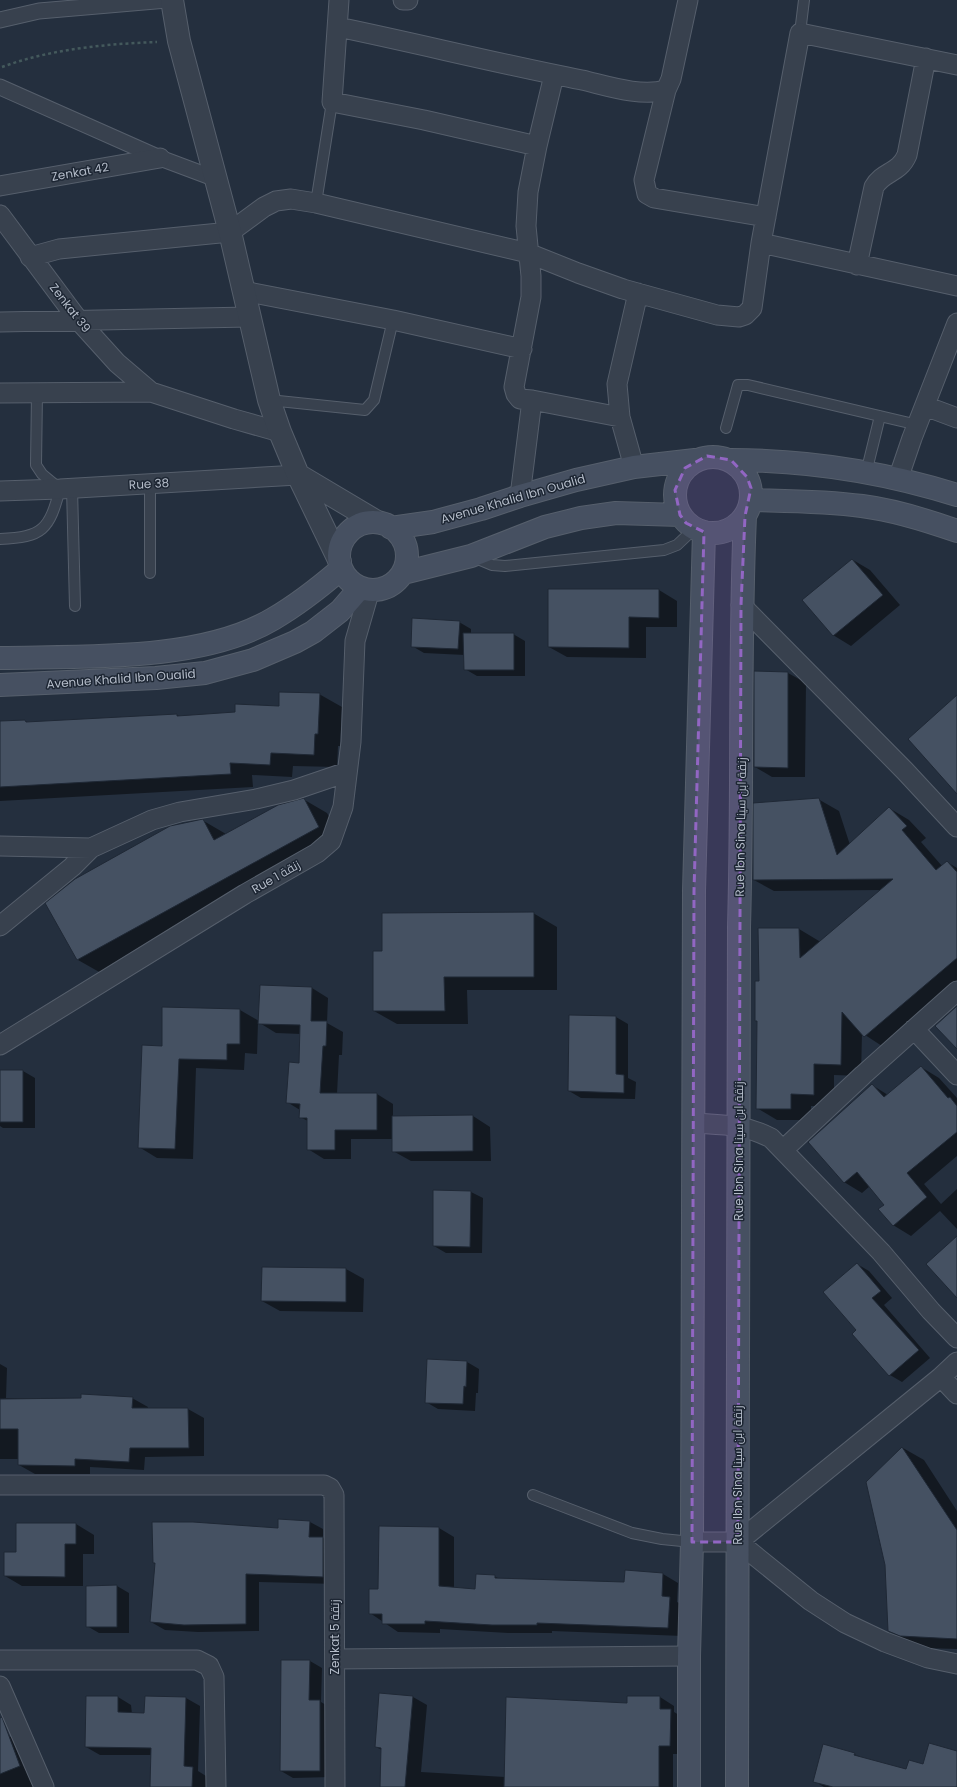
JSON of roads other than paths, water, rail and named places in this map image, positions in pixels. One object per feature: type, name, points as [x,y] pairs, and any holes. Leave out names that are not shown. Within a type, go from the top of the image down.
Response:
[{"type":"main road","points":[[689,1787],[694,1123],[693,525],[675,503],[676,484],[685,468],[695,460],[707,456],[731,460],[764,460],[819,465],[898,479],[957,495]]},
{"type":"main road","name":"Avenue Khalid Ibn Oualid","points":[[384,525],[433,522],[481,509],[520,496],[634,467],[695,460]]},
{"type":"main road","points":[[403,573],[471,556],[545,528],[581,518],[616,514],[693,525],[716,533],[727,530],[737,524],[748,508],[751,488],[747,477],[731,460]]},
{"type":"main road","points":[[748,508],[826,502],[863,506],[893,512],[957,531]]},
{"type":"main road","name":"Rue Ibn Sina زنقة ابن سينا","points":[[737,1787],[740,1126],[739,935],[742,758],[741,605],[748,508]]},
{"type":"main road","points":[[365,523],[384,525],[399,534],[407,553],[406,563],[403,573],[388,587],[378,590],[365,589],[348,579],[341,565],[339,556],[341,544],[355,527],[365,523]]},
{"type":"main road","name":"Avenue Khalid Ibn Oualid","points":[[0,658],[145,653],[184,649],[236,636],[272,620],[306,597],[341,565]]},
{"type":"main road","name":"Avenue Khalid Ibn Oualid","points":[[0,685],[156,678],[205,673],[253,660],[294,642],[313,632],[365,589]]},
{"type":"street","points":[[0,20],[39,11],[166,0]]},
{"type":"street","points":[[172,0],[179,41],[230,232],[269,400],[280,432],[298,475],[341,565]]},
{"type":"street","points":[[339,0],[332,102],[424,120],[537,146]]},
{"type":"street","points":[[688,0],[672,76],[666,90],[644,180],[647,194],[659,199],[766,217]]},
{"type":"street","points":[[338,27],[422,44],[554,75],[634,91],[649,92],[666,90]]},
{"type":"street","points":[[30,256],[59,249],[230,232],[264,207],[276,201],[291,200],[316,203],[528,253],[578,273],[638,293],[736,318],[745,315],[752,308],[761,243],[800,33],[957,65]]},
{"type":"street","points":[[857,265],[874,187],[880,178],[900,167],[907,155],[926,58]]},
{"type":"street","points":[[554,75],[537,146],[526,214],[531,276],[531,297],[514,387],[516,394],[520,398],[620,417]]},
{"type":"street","points":[[0,87],[160,158],[216,179]]},
{"type":"street","name":"Zenkat 42","points":[[0,186],[160,158]]},
{"type":"street","name":"Zenkat 39","points":[[0,215],[9,242],[30,256],[80,321],[116,363],[151,392]]},
{"type":"street","points":[[761,243],[957,286]]},
{"type":"street","points":[[243,291],[393,320],[522,349]]},
{"type":"street","points":[[634,467],[620,417],[617,384],[619,368],[638,293]]},
{"type":"street","points":[[0,322],[249,317]]},
{"type":"street","points":[[898,479],[925,406],[955,335]]},
{"type":"street","name":"Zenkat 39","points":[[0,393],[151,392],[234,419],[280,432]]},
{"type":"street","points":[[520,496],[532,400]]},
{"type":"street","points":[[925,406],[957,418]]},
{"type":"street","points":[[298,475],[384,525]]},
{"type":"street","name":"Rue 38","points":[[0,491],[66,489],[298,475]]},
{"type":"street","name":"Rue 1 زنقة","points":[[0,1045],[245,894],[317,853],[331,841],[343,807],[351,742],[355,641],[365,589]]},
{"type":"street","points":[[741,605],[906,771],[957,827]]},
{"type":"street","points":[[0,926],[42,893],[91,848],[133,828],[180,812],[256,799],[294,790],[347,772]]},
{"type":"street","points":[[0,846],[91,848]]},
{"type":"street","points":[[783,1150],[914,1029],[957,992]]},
{"type":"street","points":[[914,1029],[957,1074]]},
{"type":"street","points":[[694,1123],[740,1126],[752,1129],[771,1138],[880,1252],[931,1311],[957,1338]]},
{"type":"street","points":[[738,1542],[942,1377],[957,1362]]},
{"type":"street","points":[[942,1377],[957,1394]]},
{"type":"street","name":"Zenkat 5 زنقة","points":[[0,1485],[324,1485],[330,1488],[334,1495],[335,1787]]},
{"type":"street","points":[[692,1542],[738,1542],[811,1601],[845,1623],[884,1642],[928,1658],[957,1664]]},
{"type":"street","points":[[335,1659],[690,1656]]},
{"type":"street","points":[[0,1660],[197,1660],[209,1666],[214,1677],[216,1787]]},
{"type":"street","points":[[0,1686],[44,1787]]},
{"type":"lane","points":[[800,33],[804,0]]},
{"type":"lane","points":[[316,203],[332,102]]},
{"type":"lane","points":[[269,400],[358,411],[365,410],[374,400],[393,320]]},
{"type":"lane","points":[[726,428],[738,385],[748,384],[918,425]]},
{"type":"lane","points":[[37,393],[36,465],[42,474],[66,489]]},
{"type":"lane","points":[[866,473],[880,416]]},
{"type":"lane","points":[[150,484],[150,573]]},
{"type":"lane","points":[[0,539],[32,535],[45,527],[66,489]]},
{"type":"lane","points":[[66,489],[75,606]]},
{"type":"lane","points":[[471,556],[492,565],[505,566],[664,550],[677,545],[693,525]]},
{"type":"lane","points":[[533,1495],[632,1533],[662,1540],[692,1542]]}]
